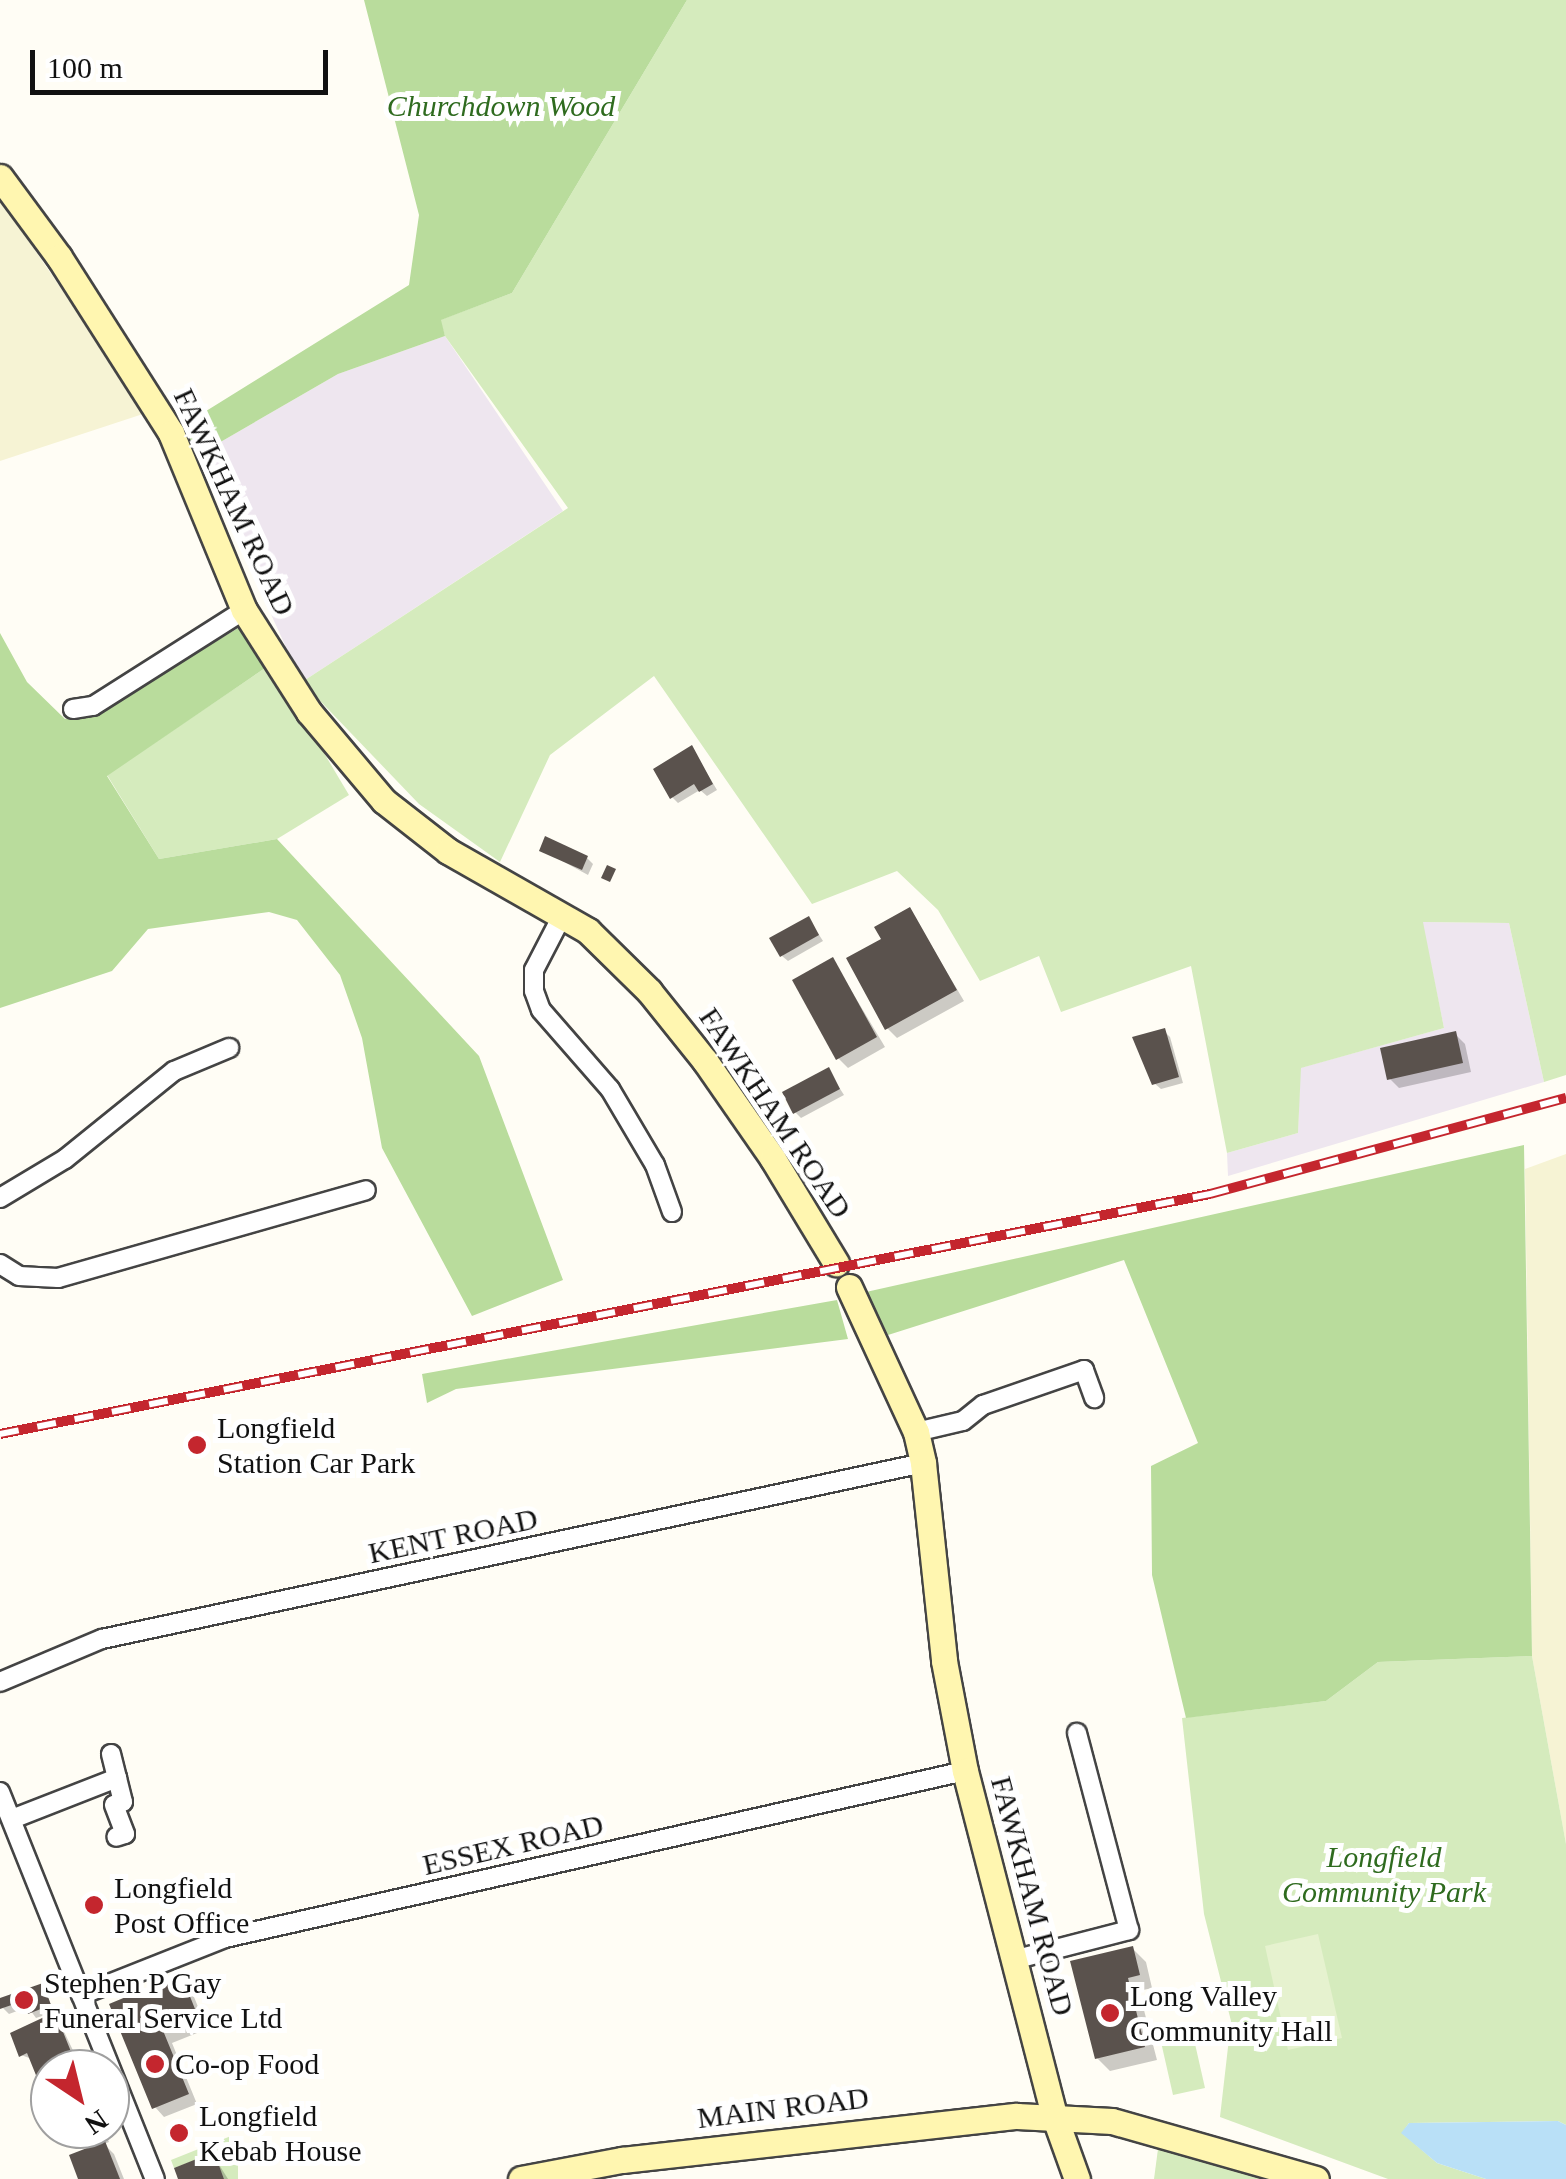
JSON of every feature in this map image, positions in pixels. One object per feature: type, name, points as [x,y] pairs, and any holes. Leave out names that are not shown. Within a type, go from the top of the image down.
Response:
[{"type":"street","name":"FAWKHAM ROAD","points":[[0,177],[58,257],[171,433],[244,610],[308,712],[384,802],[448,851],[588,931],[650,992],[705,1061],[773,1159],[836,1263]]},
{"type":"street","points":[[73,709],[94,706],[244,610]]},
{"type":"street","points":[[562,916],[534,970],[534,990],[556,1030],[610,1089],[655,1165],[672,1212]]},
{"type":"street","points":[[0,1198],[65,1159],[174,1071],[228,1048]]},
{"type":"street","points":[[0,1264],[19,1276],[58,1278],[366,1190]]},
{"type":"street","name":"FAWKHAM ROAD","points":[[848,1287],[916,1432],[923,1463],[944,1662],[965,1771],[1017,1959],[1055,2118],[1078,2179]]},
{"type":"street","points":[[916,1432],[962,1421],[983,1404],[1084,1370],[1094,1398]]},
{"type":"street","name":"KENT ROAD","points":[[0,1682],[102,1639],[923,1463]]},
{"type":"street","points":[[1017,1959],[1129,1930],[1077,1733]]},
{"type":"street","points":[[110,1754],[124,1802],[114,1805],[125,1834],[116,1838]]},
{"type":"street","name":"ESSEX ROAD","points":[[80,1994],[208,1942],[965,1771]]},
{"type":"street","points":[[12,1819],[117,1778]]},
{"type":"street","points":[[0,1792],[154,2179]]},
{"type":"street","name":"MAIN ROAD","points":[[520,2179],[622,2160],[1016,2116],[1112,2121],[1316,2179]]},
{"type":"shaded area","points":[[0,199],[146,413],[0,461]]},
{"type":"shaded area","points":[[445,336],[563,511],[302,682],[198,455],[338,374]]},
{"type":"shaded area","points":[[1422,922],[1509,923],[1544,1082],[1228,1176],[1227,1153],[1298,1133],[1300,1068],[1444,1028]]},
{"type":"shaded area","points":[[1566,1154],[1566,1844],[1532,1656],[1525,1169]]},
{"type":"green space","name":"Churchdown Wood","points":[[364,0],[687,0],[512,293],[441,320],[445,336],[338,374],[198,455],[182,426],[409,285],[419,215]]},
{"type":"green space","points":[[687,0],[1566,0],[1566,1075],[1544,1082],[1509,923],[1423,922],[1444,1028],[1301,1068],[1298,1133],[1227,1153],[1191,966],[1061,1012],[1039,956],[980,981],[938,910],[897,871],[812,904],[654,676],[550,755],[500,862],[419,804],[302,682],[568,508],[445,336],[440,320],[512,293]]},
{"type":"green space","points":[[240,627],[271,664],[107,776],[159,859],[277,839],[479,1056],[563,1280],[472,1316],[382,1148],[362,1038],[340,975],[297,920],[269,912],[148,929],[112,971],[0,1008],[0,633],[27,682],[65,719],[94,714]]},
{"type":"green space","points":[[271,664],[349,795],[277,839],[159,859],[107,775]]},
{"type":"green space","points":[[1524,1145],[1532,1656],[1378,1662],[1326,1701],[1186,1718],[1152,1575],[1151,1466],[1198,1443],[1124,1260],[888,1335],[866,1292]]},
{"type":"green space","points":[[837,1300],[848,1339],[456,1389],[427,1403],[422,1374]]},
{"type":"green space","name":"Longfield Community Park","points":[[1532,1656],[1566,1844],[1566,2125],[1558,2121],[1409,2123],[1402,2133],[1437,2163],[1486,2179],[1388,2179],[1220,2117],[1231,2021],[1204,1914],[1182,1718],[1326,1701],[1378,1662]]},
{"type":"green space","points":[[1318,1934],[1342,2038],[1288,2050],[1265,1946]]},
{"type":"green space","points":[[1193,2035],[1205,2088],[1173,2095],[1161,2042]]},
{"type":"green space","points":[[231,2136],[238,2155],[238,2179],[224,2179],[214,2153],[174,2168],[171,2160]]},
{"type":"green space","points":[[1158,2149],[1262,2179],[1154,2179]]},
{"type":"water","points":[[1558,2121],[1566,2125],[1566,2179],[1486,2179],[1437,2163],[1401,2133],[1409,2123]]},
{"type":"building","points":[[692,745],[713,784],[699,792],[694,784],[670,799],[653,769]]},
{"type":"building","points":[[545,836],[588,856],[582,870],[539,851]]},
{"type":"building","points":[[607,865],[616,869],[610,882],[601,878]]},
{"type":"building","points":[[910,907],[957,990],[885,1030],[846,958],[881,939],[874,927]]},
{"type":"building","points":[[809,916],[819,935],[780,957],[769,938]]},
{"type":"building","points":[[833,957],[877,1037],[836,1060],[792,980]]},
{"type":"building","points":[[1165,1028],[1179,1077],[1152,1085],[1132,1037]]},
{"type":"building","points":[[1456,1031],[1463,1063],[1387,1080],[1380,1048]]},
{"type":"building","points":[[829,1067],[840,1089],[793,1114],[782,1092]]},
{"type":"building","name":"Long Valley Community Hall","points":[[1133,1946],[1140,1975],[1128,1978],[1145,2047],[1095,2059],[1070,1961]]},
{"type":"building","name":"Co-op Food","points":[[181,1974],[199,2019],[164,2033],[189,2094],[152,2109],[109,2004]]},
{"type":"building","name":"Stephen P Gay Funeral Service Ltd","points":[[43,1983],[51,2005],[28,2014],[23,2001],[0,2009],[0,1998]]},
{"type":"building","points":[[55,2012],[70,2049],[30,2049],[30,2060],[27,2053],[19,2057],[10,2033]]},
{"type":"building","points":[[84,2149],[108,2149],[120,2179],[78,2179],[69,2155]]},
{"type":"building","points":[[214,2152],[224,2179],[178,2179],[174,2168]]},
{"type":"railway","points":[[0,1434],[1210,1194],[1566,1098]]},
{"type":"place","name":"Longfield Station Car Park","points":[[197,1445]]},
{"type":"place","name":"Longfield Post Office","points":[[94,1905]]},
{"type":"place","name":"Stephen P Gay Funeral Service Ltd","points":[[24,2000]]},
{"type":"place","name":"Long Valley Community Hall","points":[[1110,2013]]},
{"type":"place","name":"Co-op Food","points":[[155,2064]]},
{"type":"place","name":"Longfield Kebab House","points":[[179,2133]]}]
